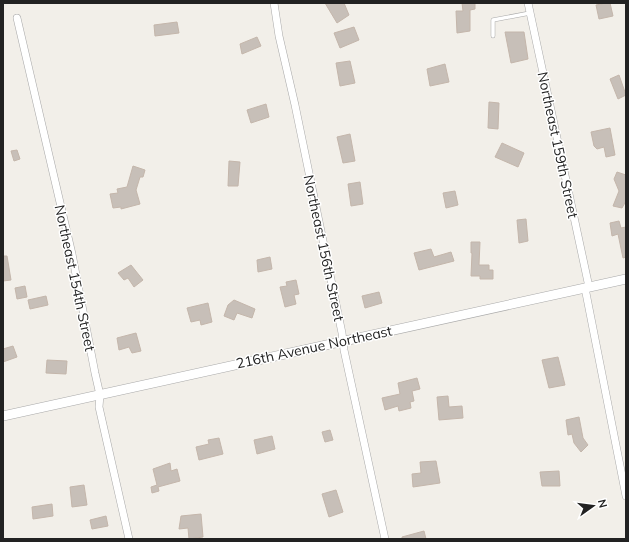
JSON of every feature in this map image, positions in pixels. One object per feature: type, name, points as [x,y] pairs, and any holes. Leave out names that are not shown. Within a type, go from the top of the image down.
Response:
[{"type":"street","name":"Northeast 156th Street","points":[[274,3],[279,36],[295,105],[344,350],[386,539]]},
{"type":"street","name":"Northeast 159th Street","points":[[528,3],[587,287],[626,496]]},
{"type":"street","name":"Northeast 154th Street","points":[[17,18],[72,254],[100,395],[100,407],[129,539]]},
{"type":"street","name":"216th Avenue Northeast","points":[[3,416],[626,279]]},
{"type":"lane","points":[[493,36],[493,20],[530,13]]},
{"type":"building","points":[[325,3],[344,3],[349,15],[337,23]]},
{"type":"building","points":[[462,3],[475,3],[475,9],[470,10],[470,31],[457,33],[456,11],[463,11]]},
{"type":"building","points":[[610,3],[613,16],[599,19],[596,5]]},
{"type":"building","points":[[177,22],[179,33],[155,36],[154,25]]},
{"type":"building","points":[[354,27],[359,40],[340,48],[334,33]]},
{"type":"building","points":[[505,32],[524,32],[528,59],[511,63]]},
{"type":"building","points":[[257,37],[261,46],[242,54],[240,44]]},
{"type":"building","points":[[350,61],[355,83],[340,86],[336,63]]},
{"type":"building","points":[[445,64],[449,82],[430,86],[427,69]]},
{"type":"building","points":[[619,75],[626,95],[618,99],[610,79]]},
{"type":"building","points":[[489,102],[499,103],[498,129],[488,128]]},
{"type":"building","points":[[266,104],[269,117],[251,123],[247,110]]},
{"type":"building","points":[[610,128],[615,155],[606,157],[604,147],[597,149],[594,146],[591,132]]},
{"type":"building","points":[[350,134],[355,161],[343,163],[337,137]]},
{"type":"building","points":[[502,143],[524,153],[518,167],[495,157]]},
{"type":"building","points":[[17,150],[20,159],[14,161],[11,151]]},
{"type":"building","points":[[229,161],[240,162],[238,186],[228,186]]},
{"type":"building","points":[[133,166],[145,170],[143,177],[140,177],[136,190],[140,204],[121,209],[121,207],[113,208],[110,194],[118,193],[117,189],[127,187]]},
{"type":"building","points":[[617,172],[626,175],[626,201],[622,208],[613,206],[619,191],[614,179]]},
{"type":"building","points":[[360,182],[363,204],[351,206],[348,184]]},
{"type":"building","points":[[455,191],[458,205],[446,208],[443,193]]},
{"type":"building","points":[[526,219],[528,241],[519,243],[517,220]]},
{"type":"building","points":[[619,221],[621,228],[626,227],[626,257],[623,258],[618,234],[612,236],[610,223]]},
{"type":"building","points":[[471,242],[480,242],[479,265],[489,265],[489,270],[493,270],[493,279],[480,279],[480,276],[471,276]]},
{"type":"building","points":[[431,249],[434,257],[451,252],[454,261],[419,270],[414,253]]},
{"type":"building","points":[[3,256],[7,256],[11,280],[3,281]]},
{"type":"building","points":[[270,257],[272,269],[258,272],[257,260]]},
{"type":"building","points":[[131,265],[143,280],[134,287],[128,278],[124,280],[118,273]]},
{"type":"building","points":[[296,280],[299,294],[294,295],[296,304],[285,307],[280,287],[287,286],[286,282]]},
{"type":"building","points":[[25,286],[27,297],[17,299],[15,288]]},
{"type":"building","points":[[379,292],[382,303],[365,308],[362,296]]},
{"type":"building","points":[[46,296],[48,305],[30,309],[28,300]]},
{"type":"building","points":[[234,300],[255,309],[252,318],[237,313],[234,320],[224,316],[228,305]]},
{"type":"building","points":[[208,303],[212,322],[201,325],[200,320],[191,322],[187,308]]},
{"type":"building","points":[[136,333],[141,351],[132,353],[129,347],[119,350],[117,338]]},
{"type":"building","points":[[13,346],[17,357],[3,362],[3,349]]},
{"type":"building","points":[[558,357],[565,385],[549,388],[542,360]]},
{"type":"building","points":[[47,360],[67,361],[66,374],[46,373]]},
{"type":"building","points":[[417,378],[420,389],[412,391],[414,401],[410,402],[411,408],[399,411],[398,406],[385,410],[382,398],[400,394],[398,383]]},
{"type":"building","points":[[448,396],[449,407],[462,406],[463,418],[439,420],[437,397]]},
{"type":"building","points":[[579,417],[583,438],[588,445],[581,452],[574,443],[572,434],[568,435],[566,420]]},
{"type":"building","points":[[330,430],[333,440],[325,442],[322,432]]},
{"type":"building","points":[[272,436],[275,449],[257,454],[254,440]]},
{"type":"building","points":[[219,438],[223,454],[199,460],[196,447],[209,444],[208,440]]},
{"type":"building","points":[[436,461],[440,483],[413,487],[412,474],[421,473],[420,462]]},
{"type":"building","points":[[170,463],[171,471],[177,469],[180,481],[158,487],[159,491],[152,493],[151,487],[157,485],[153,469]]},
{"type":"building","points":[[559,471],[560,486],[542,486],[540,472]]},
{"type":"building","points":[[84,485],[87,505],[72,507],[70,487]]},
{"type":"building","points":[[336,490],[343,512],[329,517],[322,494]]},
{"type":"building","points":[[52,504],[53,516],[33,519],[32,507]]},
{"type":"building","points":[[201,514],[203,537],[189,539],[188,528],[179,529],[181,516]]},
{"type":"building","points":[[106,516],[108,526],[92,529],[90,520]]},
{"type":"building","points":[[424,531],[426,539],[402,539],[402,537]]}]
